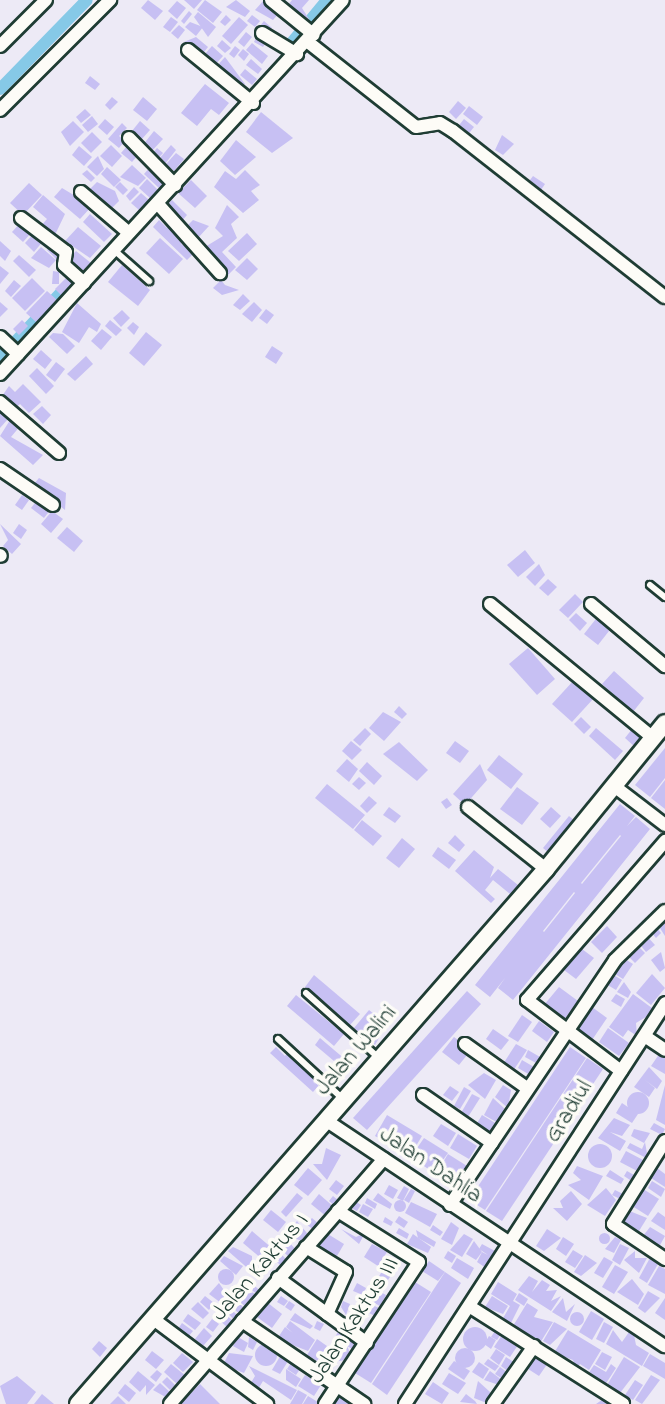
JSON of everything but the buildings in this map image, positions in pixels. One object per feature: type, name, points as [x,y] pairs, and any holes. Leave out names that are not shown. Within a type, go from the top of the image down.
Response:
[{"type":"street","points":[[0,46],[46,0]]},
{"type":"street","points":[[0,110],[110,0]]},
{"type":"street","points":[[271,0],[416,127],[440,123],[453,131],[665,297]]},
{"type":"street","points":[[0,374],[15,351],[80,280],[114,250],[127,231],[158,204],[171,182],[343,0]]},
{"type":"street","points":[[262,33],[293,50]]},
{"type":"street","points":[[188,50],[249,100]]},
{"type":"street","points":[[130,138],[171,182]]},
{"type":"street","points":[[81,192],[127,231]]},
{"type":"street","points":[[158,204],[220,274]]},
{"type":"street","points":[[21,218],[66,252],[64,265],[80,280]]},
{"type":"street","points":[[0,337],[15,351]]},
{"type":"street","points":[[0,402],[59,453]]},
{"type":"street","points":[[3,477],[53,505]]},
{"type":"street","points":[[490,604],[653,738]]},
{"type":"street","points":[[591,604],[665,666]]},
{"type":"street","name":"Jalan Walini","points":[[78,1404],[156,1321],[343,1099],[547,869],[665,723]]},
{"type":"street","points":[[614,786],[665,825]]},
{"type":"street","points":[[468,807],[547,869]]},
{"type":"street","points":[[621,1071],[565,1033],[527,1000],[665,841]]},
{"type":"street","points":[[450,1205],[632,938],[665,911]]},
{"type":"street","name":"Gradiul","points":[[405,1404],[472,1308],[621,1071],[646,1037],[665,1003]]},
{"type":"street","points":[[646,1037],[665,1050]]},
{"type":"street","points":[[465,1044],[528,1089]]},
{"type":"street","points":[[424,1095],[492,1143]]},
{"type":"street","name":"Jalan Dahlia","points":[[327,1121],[665,1346]]},
{"type":"street","points":[[663,1252],[613,1224],[665,1141]]},
{"type":"street","name":"Jalan Kaktus I","points":[[170,1404],[384,1159]]},
{"type":"street","name":"Jalan Kaktus III","points":[[325,1404],[367,1343],[418,1260],[338,1211]]},
{"type":"street","points":[[306,1247],[346,1272],[327,1314]]},
{"type":"street","points":[[278,1278],[367,1343]]},
{"type":"street","points":[[472,1308],[623,1404]]},
{"type":"street","points":[[156,1321],[207,1363],[266,1404]]},
{"type":"street","points":[[242,1321],[364,1404]]},
{"type":"street","points":[[493,1404],[534,1346]]},
{"type":"lane","points":[[114,250],[149,281]]},
{"type":"lane","points":[[650,585],[665,597]]},
{"type":"lane","points":[[306,993],[380,1059]]},
{"type":"lane","points":[[278,1039],[343,1099]]},
{"type":"waterway","points":[[0,89],[87,0]]},
{"type":"waterway","points":[[294,46],[332,0]]},
{"type":"waterway","points":[[0,364],[63,296]]}]
